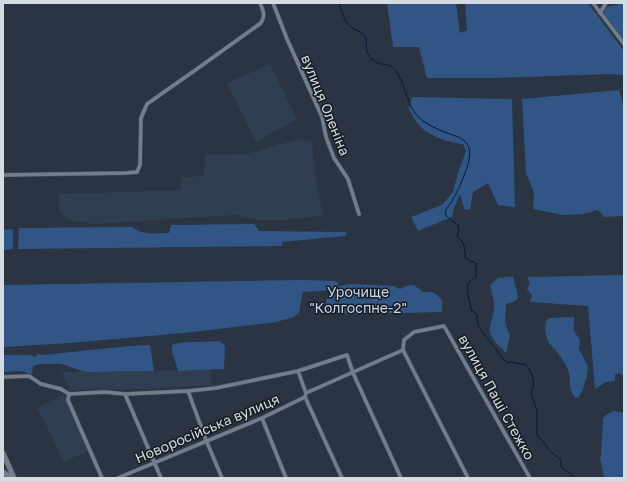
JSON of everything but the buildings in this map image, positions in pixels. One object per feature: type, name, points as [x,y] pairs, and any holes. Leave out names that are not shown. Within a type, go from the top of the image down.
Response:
[{"type":"main road","points":[[3,454],[14,478]]},
{"type":"main road","points":[[3,472],[11,478]]},
{"type":"street","points":[[3,175],[126,173],[139,169],[141,118],[147,104],[261,22],[264,17],[264,13],[260,3]]},
{"type":"street","name":"вулиця Оленіна","points":[[273,3],[287,39],[322,117],[326,137],[334,158],[348,179],[359,214]]},
{"type":"street","points":[[593,3],[624,44]]},
{"type":"street","points":[[600,13],[606,3]]},
{"type":"street","name":"вулиця Паші Стежко","points":[[403,350],[404,340],[414,332],[444,326],[530,478]]},
{"type":"street","points":[[403,350],[468,478]]},
{"type":"street","name":"Новоросійська вулиця","points":[[118,478],[206,440],[262,418],[306,395],[403,350]]},
{"type":"street","points":[[3,377],[29,376],[41,384],[61,389],[69,394],[105,392],[125,394],[188,390],[216,388],[298,371],[347,355],[353,373],[400,478]]},
{"type":"street","points":[[298,371],[306,395],[342,478]]},
{"type":"street","points":[[188,390],[206,440],[222,478]]},
{"type":"street","points":[[69,394],[68,400],[102,478]]},
{"type":"street","points":[[125,394],[161,478]]},
{"type":"street","points":[[262,418],[286,478]]},
{"type":"shaded area","points":[[270,64],[297,119],[256,142],[227,83]]},
{"type":"shaded area","points":[[298,139],[312,141],[315,176],[323,215],[288,220],[257,220],[236,215],[94,224],[70,220],[59,212],[59,194],[181,190],[182,177],[204,176],[205,155],[247,154]]},
{"type":"shaded area","points":[[211,370],[211,385],[150,389],[69,390],[62,372]]},
{"type":"shaded area","points":[[64,395],[88,451],[63,462],[45,422],[36,408]]},
{"type":"green space","points":[[387,3],[456,3],[460,33],[467,30],[465,3],[588,3],[624,51],[624,75],[608,74],[494,78],[427,78],[419,47],[393,47]]},
{"type":"green space","points":[[624,3],[624,41],[603,13],[607,7]]},
{"type":"green space","points":[[619,90],[624,108],[624,216],[604,217],[598,210],[583,214],[563,215],[533,209],[534,192],[526,173],[522,99]]},
{"type":"green space","points":[[412,97],[512,99],[515,207],[498,205],[488,183],[473,192],[470,210],[464,209],[460,194],[452,217],[418,231],[411,217],[442,205],[453,192],[466,151],[463,144],[440,138],[423,129],[419,125],[409,109]]},
{"type":"green space","points":[[254,224],[259,231],[347,233],[345,236],[282,242],[282,246],[18,249],[19,228],[132,227],[146,233],[169,233],[171,225]]},
{"type":"green space","points":[[13,229],[13,249],[3,250],[3,230]]},
{"type":"green space","points":[[624,275],[624,375],[618,373],[615,375],[615,381],[606,382],[595,389],[588,306],[530,302],[532,295],[527,289],[530,283],[527,277]]},
{"type":"green space","points":[[513,277],[518,299],[506,304],[505,323],[510,336],[506,353],[494,341],[490,333],[494,307],[490,285],[498,278]]},
{"type":"green space","name":"Урочище \"Колгоспне-2\"","points":[[302,280],[335,281],[338,282],[338,285],[329,290],[303,292],[299,312],[294,317],[276,322],[184,333],[3,347],[3,285]]},
{"type":"green space","name":"Урочище \"Колгоспне-2\"","points":[[353,284],[394,286],[400,289],[409,285],[414,285],[423,292],[432,292],[436,294],[442,300],[442,312],[359,314],[325,313],[329,295],[334,289],[339,286]]},
{"type":"green space","points":[[574,317],[574,331],[580,340],[579,349],[588,366],[587,376],[582,392],[578,398],[575,397],[571,391],[567,367],[549,343],[545,331],[547,319]]},
{"type":"green space","points":[[220,341],[225,346],[224,369],[178,371],[173,355],[172,345],[177,343]]},
{"type":"green space","points":[[150,345],[154,371],[86,372],[61,364],[39,364],[33,366],[32,374],[20,371],[3,372],[3,355],[30,355],[35,357],[38,354],[42,355]]},
{"type":"green space","points":[[614,411],[624,413],[624,478],[604,478],[600,458],[603,419],[606,415]]},
{"type":"waterway","points":[[339,3],[349,25],[364,35],[370,57],[376,62],[390,66],[396,71],[400,77],[410,104],[417,116],[432,126],[462,139],[469,148],[470,153],[465,174],[459,188],[445,212],[446,216],[458,225],[459,230],[457,237],[462,241],[466,259],[476,263],[476,277],[471,280],[468,287],[471,310],[477,314],[478,326],[503,359],[508,363],[511,362],[526,365],[528,368],[533,378],[533,390],[531,394],[537,410],[538,437],[549,450],[560,459],[562,468],[576,478]]}]
